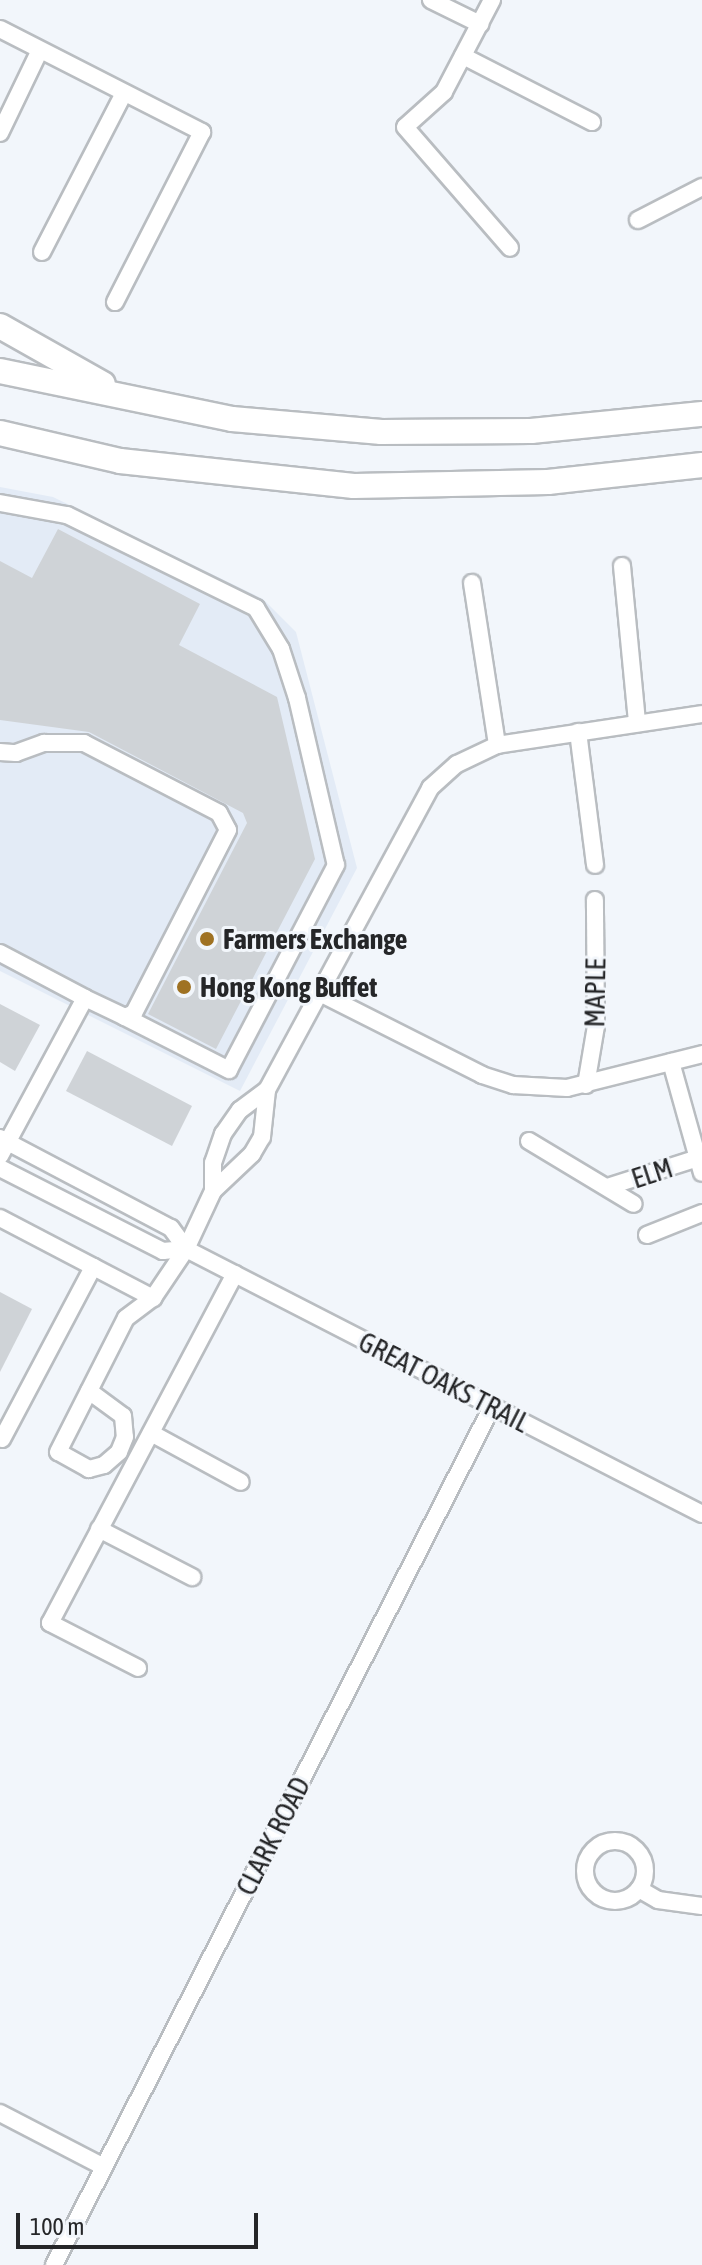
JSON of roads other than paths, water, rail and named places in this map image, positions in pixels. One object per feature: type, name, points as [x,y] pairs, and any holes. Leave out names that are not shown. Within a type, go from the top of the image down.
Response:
[{"type":"highway","points":[[0,326],[122,396]]},
{"type":"highway","points":[[0,371],[232,419],[381,432],[531,431],[702,414]]},
{"type":"highway","points":[[0,433],[120,461],[354,486],[548,482],[702,465]]},
{"type":"street","points":[[431,0],[480,24]]},
{"type":"street","points":[[492,0],[444,92],[405,127],[510,248]]},
{"type":"street","points":[[0,29],[202,132],[115,302]]},
{"type":"street","points":[[0,133],[40,50]]},
{"type":"street","points":[[463,56],[592,122]]},
{"type":"street","points":[[42,252],[124,93]]},
{"type":"street","points":[[638,220],[702,187]]},
{"type":"street","points":[[0,503],[67,515],[256,608],[281,649],[297,698],[336,865],[229,1070],[0,953]]},
{"type":"street","points":[[622,566],[637,723]]},
{"type":"street","points":[[472,583],[497,745]]},
{"type":"street","points":[[89,1391],[123,1416],[125,1437],[119,1452],[104,1465],[89,1469],[58,1452],[126,1318],[153,1298],[186,1249],[213,1191],[252,1154],[262,1137],[267,1090],[415,808],[457,764],[497,745],[702,714]]},
{"type":"street","points":[[578,732],[595,865]]},
{"type":"street","points":[[0,752],[16,753],[44,743],[84,743],[219,813],[228,830],[134,1013],[125,1017]]},
{"type":"street","name":"MAPLE","points":[[586,1085],[596,1026],[595,900]]},
{"type":"street","points":[[318,992],[482,1075],[542,1088],[586,1085],[702,1054]]},
{"type":"street","points":[[3,1145],[85,998]]},
{"type":"street","name":"ELM","points":[[607,1187],[700,1166],[671,1062]]},
{"type":"street","points":[[213,1191],[213,1163],[223,1134],[240,1110],[267,1090]]},
{"type":"street","name":"ELM","points":[[529,1141],[634,1204]]},
{"type":"street","name":"GREAT OAKS TRAIL","points":[[3,1145],[171,1228],[186,1249],[702,1514]]},
{"type":"street","name":"GREAT OAKS TRAIL","points":[[0,1168],[163,1251],[186,1249]]},
{"type":"street","name":"ELM","points":[[647,1235],[702,1213]]},
{"type":"street","points":[[0,1218],[153,1298]]},
{"type":"street","points":[[2,1439],[93,1267]]},
{"type":"street","points":[[138,1668],[50,1623],[235,1274]]},
{"type":"street","name":"CLARK ROAD","points":[[54,2265],[492,1407]]},
{"type":"street","points":[[151,1433],[241,1482]]},
{"type":"street","points":[[99,1529],[192,1577]]},
{"type":"street","points":[[639,1889],[658,1900],[702,1906]]},
{"type":"street","points":[[0,2113],[104,2167]]},
{"type":"place","name":"Farmers Exchange","points":[[207,939]]},
{"type":"place","name":"Hong Kong Buffet","points":[[184,987]]}]
